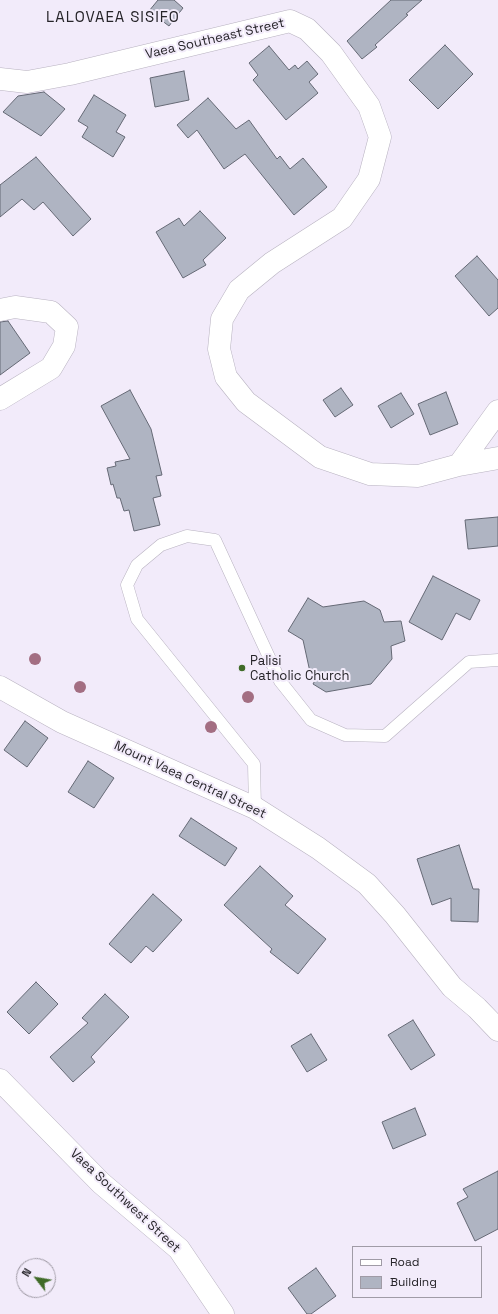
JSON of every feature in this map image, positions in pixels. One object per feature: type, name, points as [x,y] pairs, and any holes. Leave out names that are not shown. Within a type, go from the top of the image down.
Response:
[{"type":"street","name":"Vaea Southeast Street","points":[[0,79],[27,82],[70,74],[290,21],[307,29],[331,53],[369,106],[380,137],[369,179],[342,218],[272,263],[239,290],[222,319],[219,349],[226,377],[246,402],[320,457],[370,474],[418,476],[459,465],[498,458]]},
{"type":"street","points":[[0,310],[14,307],[51,312],[67,327],[64,346],[51,368],[0,399]]},
{"type":"street","points":[[459,465],[498,411]]},
{"type":"street","name":"Mount Vaea Central Street","points":[[0,687],[62,722],[255,808],[318,848],[367,884],[452,987],[498,1029]]},
{"type":"street","name":"Vaea Southwest Street","points":[[0,1080],[101,1183],[179,1249],[223,1314]]},
{"type":"lane","points":[[255,808],[254,764],[137,619],[127,585],[137,565],[161,545],[187,536],[215,540],[280,681],[311,720],[345,736],[385,736],[469,662],[498,660]]},
{"type":"building","points":[[158,0],[174,0],[183,8],[169,26],[149,11]]},
{"type":"building","points":[[391,0],[422,0],[375,45],[377,47],[362,59],[347,41]]},
{"type":"building","points":[[445,45],[473,74],[438,109],[409,80]]},
{"type":"building","points":[[269,46],[289,70],[295,65],[298,69],[307,61],[318,74],[309,82],[318,93],[286,120],[253,80],[258,75],[249,63]]},
{"type":"building","points":[[184,71],[189,100],[155,107],[150,78]]},
{"type":"building","points":[[44,92],[65,109],[41,136],[3,112],[18,96]]},
{"type":"building","points":[[94,95],[126,115],[116,132],[125,137],[113,157],[82,137],[88,127],[78,121]]},
{"type":"building","points":[[208,98],[236,129],[249,120],[277,159],[280,156],[290,169],[303,158],[327,187],[294,215],[245,154],[224,169],[197,130],[188,138],[177,125]]},
{"type":"building","points":[[36,157],[91,219],[73,236],[43,202],[34,210],[22,199],[0,217],[0,185]]},
{"type":"building","points":[[200,211],[226,238],[203,260],[206,265],[183,278],[156,232],[179,218],[184,226]]},
{"type":"building","points":[[477,256],[498,280],[498,308],[489,316],[455,276]]},
{"type":"building","points":[[8,321],[30,353],[0,375],[0,322]]},
{"type":"building","points":[[341,388],[353,405],[335,417],[323,400]]},
{"type":"building","points":[[130,390],[151,429],[162,475],[156,476],[161,496],[153,498],[160,525],[134,531],[129,510],[124,511],[120,498],[117,498],[113,484],[111,485],[107,468],[116,466],[115,462],[130,459],[101,406]]},
{"type":"building","points":[[446,392],[458,424],[430,435],[418,404]]},
{"type":"building","points":[[401,393],[414,414],[391,428],[378,406]]},
{"type":"building","points":[[498,517],[498,546],[468,549],[465,520]]},
{"type":"building","points":[[433,576],[480,600],[470,620],[456,613],[442,640],[409,622]]},
{"type":"building","points":[[308,598],[323,607],[364,601],[380,610],[384,622],[401,621],[405,641],[391,646],[392,659],[371,684],[326,692],[313,684],[317,677],[310,672],[303,640],[288,631]]},
{"type":"building","points":[[25,721],[48,738],[27,767],[4,750]]},
{"type":"building","points":[[88,761],[114,778],[94,808],[68,792]]},
{"type":"building","points":[[191,818],[237,848],[225,866],[179,836]]},
{"type":"building","points":[[459,845],[473,889],[479,889],[478,922],[451,921],[451,898],[432,905],[417,859]]},
{"type":"building","points":[[260,866],[293,896],[285,905],[326,939],[298,974],[270,952],[272,949],[224,905]]},
{"type":"building","points":[[153,894],[182,920],[153,952],[146,946],[131,963],[109,944]]},
{"type":"building","points":[[36,982],[58,1004],[29,1034],[7,1012]]},
{"type":"building","points":[[105,994],[129,1017],[91,1057],[95,1062],[73,1082],[50,1057],[88,1023],[82,1018]]},
{"type":"building","points":[[413,1020],[435,1055],[411,1070],[388,1035]]},
{"type":"building","points":[[311,1034],[327,1060],[307,1072],[291,1046]]},
{"type":"building","points":[[415,1108],[426,1135],[393,1149],[382,1122]]},
{"type":"building","points":[[498,1171],[498,1229],[475,1241],[457,1203],[468,1197],[463,1189]]},
{"type":"building","points":[[316,1268],[336,1296],[311,1314],[307,1314],[288,1288]]},
{"type":"place","name":"Palisi Catholic Church","points":[[242,668]]},
{"type":"district","name":"LALOVAEA SISIFO","points":[[113,18]]}]
